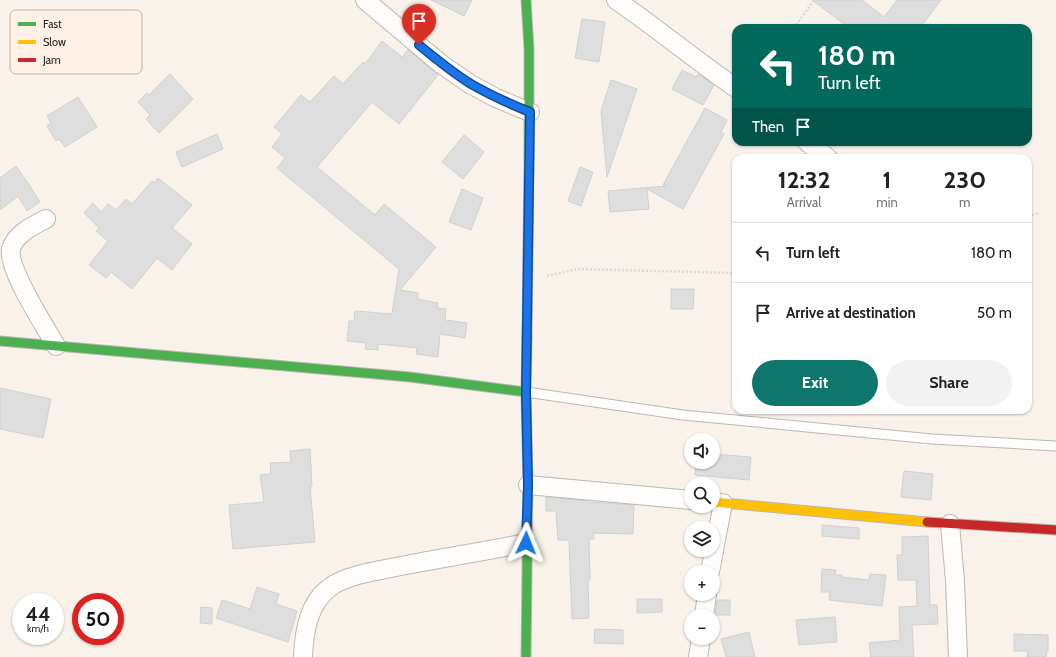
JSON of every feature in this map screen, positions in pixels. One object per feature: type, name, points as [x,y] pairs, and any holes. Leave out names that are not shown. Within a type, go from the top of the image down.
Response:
[{"type":"street","points":[[365,0],[441,64],[464,80],[496,98],[530,112]]},
{"type":"street","points":[[526,0],[529,48],[530,112],[526,392],[528,485],[526,543],[526,657]]},
{"type":"street","points":[[616,0],[648,22],[732,85]]},
{"type":"street","points":[[812,146],[823,154]]},
{"type":"street","points":[[46,219],[27,229],[15,241],[11,248],[11,261],[16,275],[56,346]]},
{"type":"street","points":[[0,341],[410,376],[526,392]]},
{"type":"street","points":[[528,485],[684,499]]},
{"type":"street","points":[[720,502],[950,524],[1056,530]]},
{"type":"street","points":[[711,565],[717,513]]},
{"type":"street","points":[[950,524],[955,581],[958,657]]},
{"type":"street","points":[[303,657],[309,616],[318,599],[329,588],[342,581],[371,572],[526,543]]},
{"type":"street","points":[[698,657],[699,645]]},
{"type":"lane","points":[[526,392],[683,416],[932,439],[1056,446]]},
{"type":"path","points":[[797,24],[814,0]]},
{"type":"path","points":[[1032,215],[1040,213]]},
{"type":"path","points":[[528,287],[538,279],[559,272],[577,269],[732,273]]},
{"type":"building","points":[[431,0],[472,0],[464,16]]},
{"type":"building","points":[[812,0],[862,0],[884,17],[897,0],[941,0],[923,24],[844,24]]},
{"type":"building","points":[[582,19],[605,22],[599,62],[575,58]]},
{"type":"building","points":[[382,41],[402,57],[408,50],[438,75],[399,124],[372,102],[317,167],[375,215],[384,204],[436,247],[400,290],[418,293],[417,299],[438,303],[437,308],[446,309],[445,320],[467,323],[465,338],[440,334],[438,357],[416,354],[417,348],[378,344],[378,350],[365,349],[366,343],[347,341],[349,321],[354,321],[355,311],[392,314],[399,269],[277,168],[285,158],[272,147],[282,134],[274,127],[301,95],[310,102],[334,76],[343,84],[363,62],[365,64]]},
{"type":"building","points":[[682,70],[696,77],[698,74],[714,85],[703,105],[672,89]]},
{"type":"building","points":[[170,74],[193,99],[159,133],[146,119],[150,115],[138,102],[147,93],[149,95]]},
{"type":"building","points":[[611,80],[637,89],[607,177],[601,111]]},
{"type":"building","points":[[78,97],[97,127],[65,147],[59,139],[56,141],[47,126],[51,123],[47,116]]},
{"type":"building","points":[[705,108],[727,120],[721,132],[724,134],[683,209],[647,189],[649,209],[610,212],[608,191],[666,186],[663,185]]},
{"type":"building","points":[[217,134],[223,149],[182,167],[176,152]]},
{"type":"building","points":[[464,135],[484,152],[463,179],[442,162]]},
{"type":"building","points":[[16,166],[40,202],[27,211],[18,196],[0,210],[0,178]]},
{"type":"building","points":[[580,167],[593,172],[581,206],[568,201]]},
{"type":"building","points":[[158,178],[192,205],[172,228],[192,244],[172,270],[157,258],[132,289],[111,272],[106,278],[89,265],[108,241],[96,231],[99,228],[84,213],[93,203],[101,212],[108,204],[116,210],[126,199],[132,204],[152,181],[154,183]]},
{"type":"building","points":[[462,189],[483,198],[471,230],[449,222]]},
{"type":"building","points":[[671,289],[694,289],[693,309],[671,309]]},
{"type":"building","points":[[0,388],[51,399],[43,438],[0,429]]},
{"type":"building","points":[[310,449],[312,486],[310,487],[315,542],[233,549],[229,505],[264,502],[260,475],[271,474],[270,463],[291,462],[290,451]]},
{"type":"building","points":[[720,455],[751,457],[749,480],[695,475],[695,469],[720,469]]},
{"type":"building","points":[[904,471],[933,474],[931,500],[901,497]]},
{"type":"building","points":[[546,497],[634,505],[633,534],[593,533],[594,539],[589,539],[589,618],[572,619],[569,540],[558,540],[556,511],[546,511]]},
{"type":"building","points":[[822,525],[859,528],[859,539],[822,536]]},
{"type":"building","points":[[928,536],[930,605],[937,605],[938,624],[912,625],[914,657],[871,657],[869,643],[900,640],[899,607],[917,606],[916,580],[898,580],[897,555],[902,555],[902,537]]},
{"type":"building","points":[[822,569],[836,570],[835,575],[842,575],[842,577],[869,580],[870,574],[886,575],[882,606],[829,600],[830,592],[821,592]]},
{"type":"building","points":[[257,587],[279,594],[276,604],[297,611],[288,642],[216,618],[222,600],[250,609]]},
{"type":"building","points":[[637,599],[662,599],[662,612],[637,613]]},
{"type":"building","points":[[730,600],[730,615],[720,615],[720,609],[716,609],[717,601]]},
{"type":"building","points":[[201,607],[212,608],[212,624],[200,623]]},
{"type":"building","points":[[835,617],[837,642],[799,645],[796,620]]},
{"type":"building","points":[[595,629],[623,630],[623,644],[594,643]]},
{"type":"building","points":[[749,632],[755,657],[726,657],[721,639]]},
{"type":"building","points":[[1014,634],[1048,635],[1048,651],[1046,657],[1027,657],[1028,651],[1014,651]]},
{"type":"traffic: fast","points":[[526,0],[529,49],[529,157]]},
{"type":"traffic: fast","points":[[526,657],[528,485],[526,392],[527,338]]},
{"type":"traffic: fast","points":[[0,341],[410,377],[526,392]]},
{"type":"traffic: slow","points":[[527,338],[529,157]]},
{"type":"traffic: slow","points":[[720,503],[927,522]]},
{"type":"traffic: jam","points":[[927,522],[1056,530]]},
{"type":"route","points":[[419,45],[441,64],[470,84],[496,98],[530,112],[526,392],[528,485],[526,543]]}]
